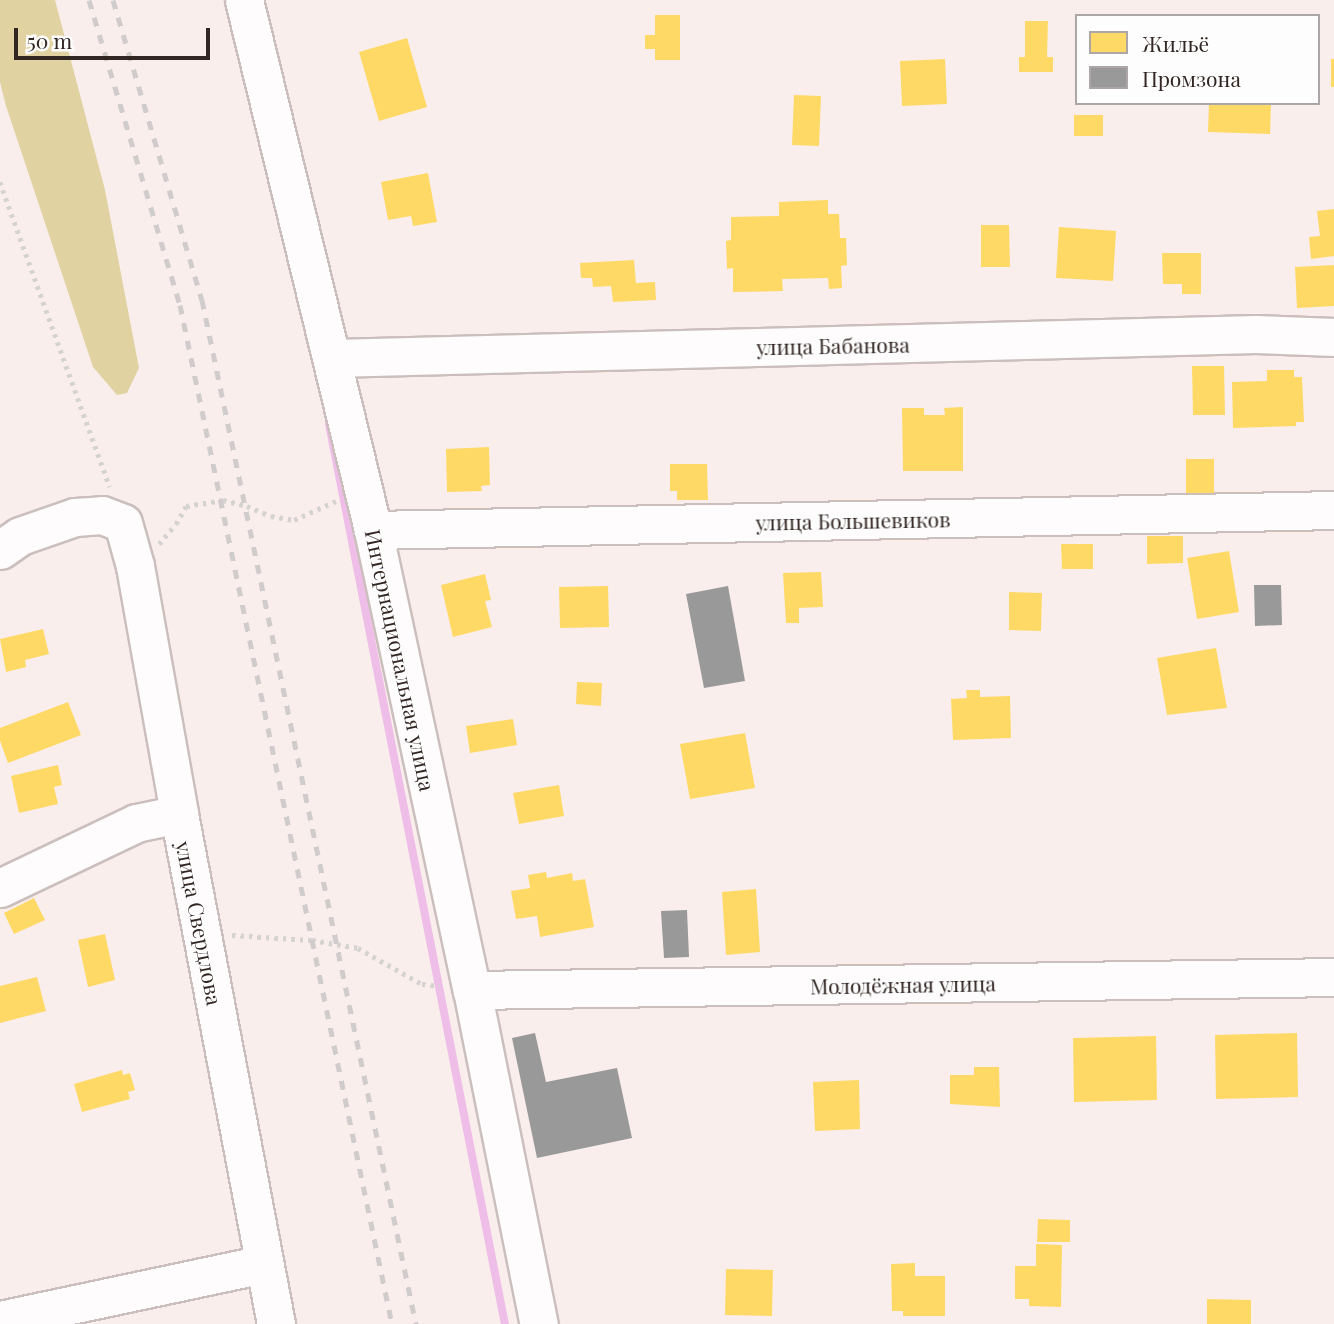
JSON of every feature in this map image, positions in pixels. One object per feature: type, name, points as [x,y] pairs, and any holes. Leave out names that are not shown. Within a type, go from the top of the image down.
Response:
[{"type":"street","name":"Интернациональная улица","points":[[244,0],[369,514],[472,990],[539,1324]]},
{"type":"street","name":"улица Бабанова","points":[[333,358],[1256,334],[1334,337]]},
{"type":"street","name":"улица Большевиков","points":[[369,514],[1334,510]]},
{"type":"street","points":[[0,550],[20,536],[75,517],[102,515],[123,523]]},
{"type":"street","name":"улица Свердлова","points":[[123,523],[135,566],[275,1324]]},
{"type":"street","points":[[0,888],[136,823],[179,814]]},
{"type":"street","name":"Молодёжная улица","points":[[472,990],[1334,977]]},
{"type":"street","points":[[0,1320],[263,1264]]},
{"type":"path","points":[[0,182],[123,523]]},
{"type":"path","points":[[135,566],[176,524],[186,506],[223,500],[271,516],[294,520],[343,498],[358,495],[369,514]]},
{"type":"path","points":[[203,934],[312,940],[358,948],[422,984],[472,990]]},
{"type":"shaded area","points":[[0,0],[55,0],[105,190],[139,368],[127,393],[117,395],[93,367],[6,106],[0,82]]},
{"type":"building: Жильё","points":[[655,15],[680,15],[680,60],[655,60],[655,49],[645,49],[645,35],[655,35]]},
{"type":"building: Жильё","points":[[1025,21],[1048,21],[1047,57],[1053,57],[1053,72],[1019,72],[1019,57],[1025,57]]},
{"type":"building: Жильё","points":[[407,38],[427,107],[379,121],[359,52]]},
{"type":"building: Жильё","points":[[945,59],[947,104],[902,106],[900,61]]},
{"type":"building: Жильё","points":[[1331,59],[1334,59],[1334,87],[1331,87]]},
{"type":"building: Жильё","points":[[794,95],[821,96],[819,146],[792,145]]},
{"type":"building: Жильё","points":[[1209,105],[1271,105],[1270,134],[1208,132]]},
{"type":"building: Жильё","points":[[1074,115],[1103,115],[1103,136],[1074,136]]},
{"type":"building: Жильё","points":[[428,173],[437,222],[413,226],[411,216],[388,220],[381,182]]},
{"type":"building: Жильё","points":[[828,200],[828,214],[839,214],[840,238],[846,238],[847,265],[841,266],[842,288],[829,289],[828,278],[782,279],[783,291],[733,292],[733,268],[727,269],[726,241],[731,240],[731,217],[779,216],[779,202]]},
{"type":"building: Жильё","points":[[1334,209],[1334,256],[1311,259],[1309,237],[1320,236],[1317,211]]},
{"type":"building: Жильё","points":[[981,225],[1009,225],[1010,267],[981,267]]},
{"type":"building: Жильё","points":[[1059,227],[1116,231],[1113,281],[1056,278]]},
{"type":"building: Жильё","points":[[1162,253],[1201,253],[1201,294],[1182,294],[1182,284],[1163,284]]},
{"type":"building: Жильё","points":[[634,260],[636,283],[655,282],[656,300],[613,302],[611,286],[593,287],[592,278],[581,278],[580,263]]},
{"type":"building: Жильё","points":[[1334,265],[1334,306],[1297,308],[1295,267]]},
{"type":"building: Жильё","points":[[1192,366],[1224,366],[1225,415],[1193,415]]},
{"type":"building: Жильё","points":[[1267,370],[1294,370],[1294,377],[1302,377],[1304,422],[1296,422],[1296,426],[1233,428],[1232,382],[1267,381]]},
{"type":"building: Жильё","points":[[963,407],[963,471],[903,471],[902,408],[924,408],[924,415],[945,415],[944,408]]},
{"type":"building: Жильё","points":[[489,447],[490,485],[481,486],[482,491],[447,492],[446,449]]},
{"type":"building: Жильё","points":[[1186,459],[1214,459],[1214,497],[1186,497]]},
{"type":"building: Жильё","points":[[670,464],[707,464],[708,500],[677,500],[677,491],[670,491]]},
{"type":"building: Жильё","points":[[1147,536],[1183,536],[1183,563],[1147,564]]},
{"type":"building: Жильё","points":[[1061,544],[1093,544],[1093,569],[1062,569]]},
{"type":"building: Жильё","points":[[1229,551],[1239,612],[1197,619],[1187,558]]},
{"type":"building: Жильё","points":[[821,572],[823,607],[799,608],[799,623],[786,623],[783,573]]},
{"type":"building: Жильё","points":[[485,574],[491,600],[485,601],[492,627],[453,637],[441,585]]},
{"type":"building: Жильё","points":[[608,586],[609,627],[560,628],[559,587]]},
{"type":"building: Жильё","points":[[1009,592],[1042,593],[1041,631],[1009,630]]},
{"type":"building: Жильё","points":[[43,629],[49,654],[25,660],[26,667],[6,672],[0,639]]},
{"type":"building: Жильё","points":[[1216,648],[1227,708],[1167,715],[1157,658]]},
{"type":"building: Жильё","points":[[577,682],[602,683],[601,706],[576,704]]},
{"type":"building: Жильё","points":[[966,690],[980,690],[980,697],[1010,696],[1011,738],[953,740],[951,699],[967,698]]},
{"type":"building: Жильё","points":[[68,702],[81,735],[8,763],[0,741],[0,728]]},
{"type":"building: Жильё","points":[[513,719],[517,745],[470,753],[466,726]]},
{"type":"building: Жильё","points":[[745,733],[755,788],[690,799],[680,744]]},
{"type":"building: Жильё","points":[[58,765],[62,785],[54,787],[58,804],[19,813],[11,776]]},
{"type":"building: Жильё","points":[[559,785],[564,816],[519,824],[513,793]]},
{"type":"building: Жильё","points":[[546,872],[547,878],[572,873],[573,881],[585,879],[594,927],[540,937],[537,916],[516,919],[511,891],[530,888],[528,875]]},
{"type":"building: Жильё","points":[[756,889],[760,952],[726,955],[722,892]]},
{"type":"building: Жильё","points":[[34,898],[45,920],[14,934],[4,913]]},
{"type":"building: Жильё","points":[[105,934],[115,980],[88,987],[78,940]]},
{"type":"building: Жильё","points":[[37,977],[46,1011],[0,1023],[0,986]]},
{"type":"building: Жильё","points":[[1297,1033],[1298,1097],[1216,1099],[1215,1035]]},
{"type":"building: Жильё","points":[[1156,1036],[1157,1100],[1074,1102],[1073,1038]]},
{"type":"building: Жильё","points":[[974,1067],[999,1067],[1000,1107],[950,1104],[950,1075],[974,1075]]},
{"type":"building: Жильё","points":[[122,1070],[123,1075],[130,1073],[135,1090],[128,1092],[130,1099],[82,1112],[74,1084]]},
{"type":"building: Жильё","points":[[859,1080],[860,1129],[815,1131],[813,1082]]},
{"type":"building: Жильё","points":[[1038,1219],[1070,1220],[1070,1242],[1037,1242]]},
{"type":"building: Жильё","points":[[1036,1244],[1062,1245],[1061,1307],[1029,1306],[1029,1299],[1015,1299],[1015,1266],[1036,1266]]},
{"type":"building: Жильё","points":[[915,1263],[915,1276],[945,1276],[945,1316],[903,1316],[903,1311],[892,1311],[891,1264]]},
{"type":"building: Жильё","points":[[726,1269],[773,1270],[772,1316],[725,1315]]},
{"type":"building: Жильё","points":[[1207,1299],[1251,1300],[1251,1324],[1207,1324]]},
{"type":"building: Промзона","points":[[1254,585],[1281,585],[1282,625],[1255,626]]},
{"type":"building: Промзона","points":[[728,586],[745,681],[704,688],[686,594]]},
{"type":"building: Промзона","points":[[687,910],[689,957],[664,958],[661,911]]},
{"type":"building: Промзона","points":[[535,1033],[546,1082],[617,1068],[632,1138],[537,1158],[512,1038]]},
{"type":"waterway","points":[[329,424],[505,1324]]},
{"type":"railway","points":[[89,0],[180,305],[392,1324]]},
{"type":"railway","points":[[113,0],[202,300],[416,1324]]}]
